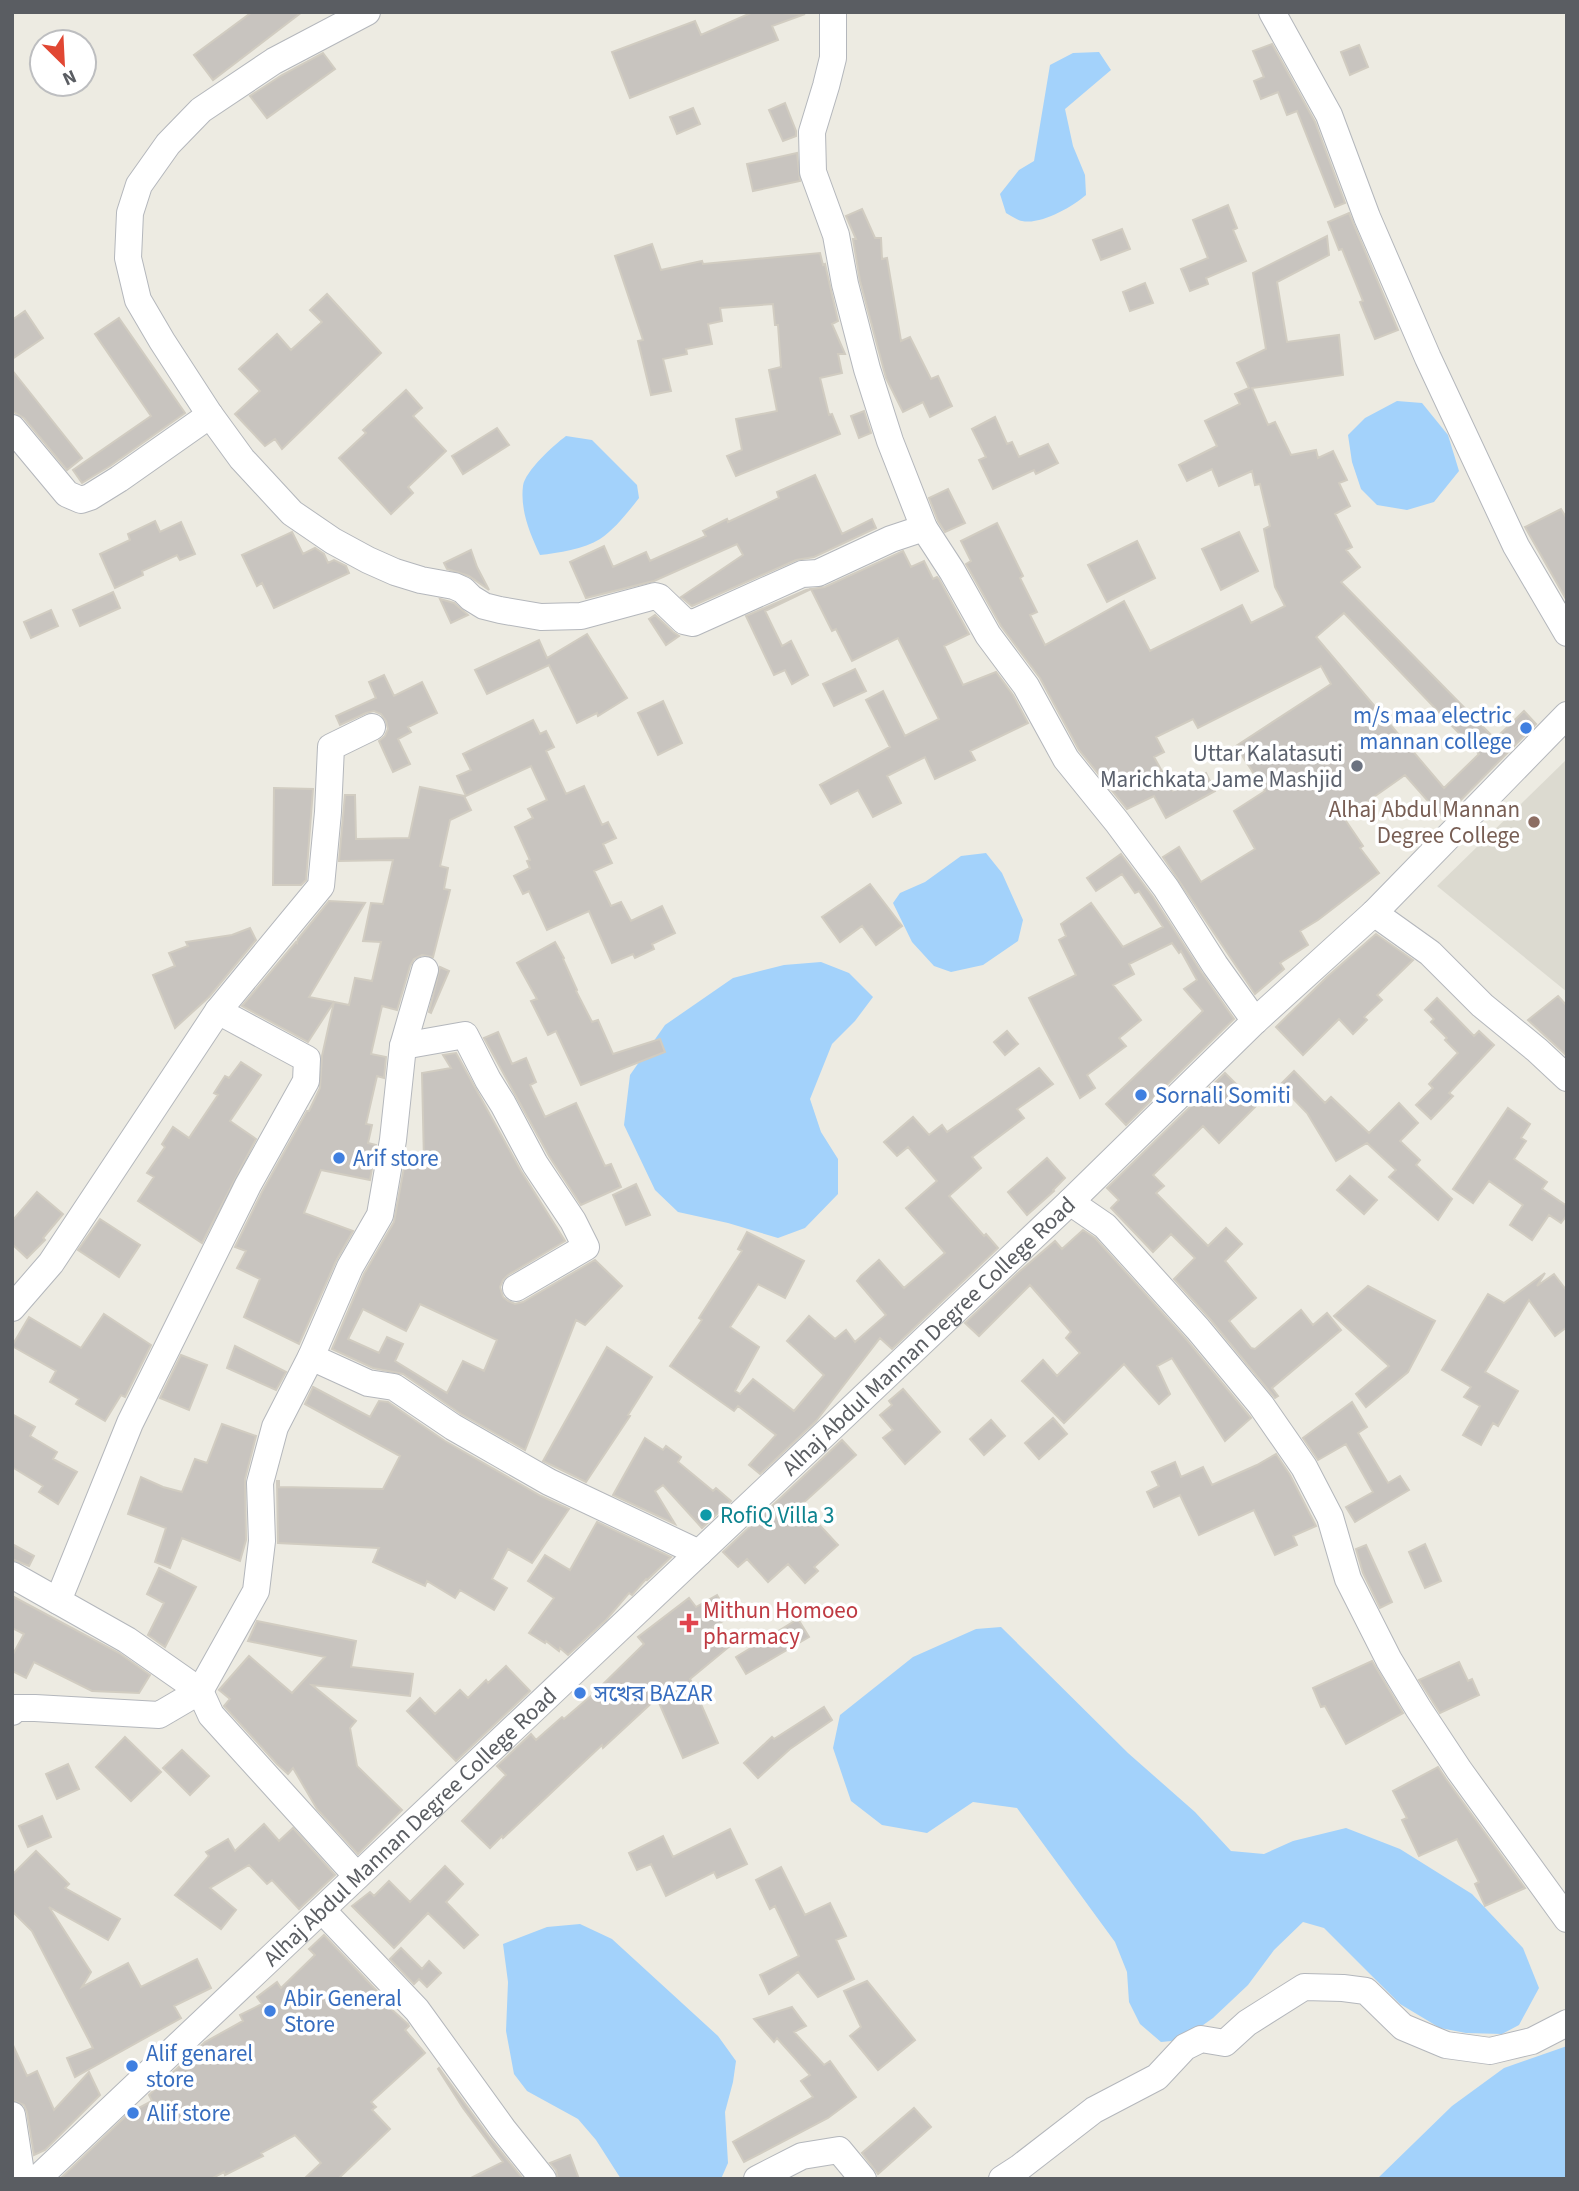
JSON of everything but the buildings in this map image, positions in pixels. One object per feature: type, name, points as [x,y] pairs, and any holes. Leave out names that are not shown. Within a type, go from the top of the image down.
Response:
[{"type":"street","points":[[367,12],[274,61],[201,110],[168,144],[139,185],[130,213],[128,258],[138,300],[210,415],[242,459],[292,513],[333,541],[368,560],[395,572],[463,590],[484,606],[541,617],[581,616],[655,596],[684,621],[693,623],[802,574],[818,573],[891,539],[924,528]]},
{"type":"street","points":[[833,12],[833,58],[827,86],[811,132],[813,172],[836,235],[845,284],[867,369],[890,441],[924,528],[988,635],[1027,686],[1066,759],[1166,888],[1255,1021]]},
{"type":"street","points":[[1272,12],[1329,116],[1367,217],[1504,521],[1567,633]]},
{"type":"street","points":[[12,428],[66,494],[81,500],[119,479],[210,415]]},
{"type":"street","name":"Alhaj Abdul Mannan Degree College Road","points":[[37,2179],[1070,1202],[1255,1021],[1374,913],[1567,715]]},
{"type":"street","points":[[12,1308],[51,1263],[218,1011],[321,886],[331,747],[372,727]]},
{"type":"street","points":[[1374,913],[1430,953],[1482,1005],[1567,1078]]},
{"type":"street","points":[[12,1712],[15,1708],[35,1708],[159,1715],[201,1691],[256,1591],[262,1541],[260,1483],[275,1427],[311,1357],[350,1267],[380,1215],[393,1140],[403,1046],[425,970]]},
{"type":"street","points":[[58,1601],[130,1423],[248,1185],[306,1081],[307,1059],[218,1011]]},
{"type":"street","points":[[403,1046],[465,1035],[535,1164],[573,1221],[586,1247],[516,1288]]},
{"type":"street","points":[[1070,1202],[1105,1226],[1198,1329],[1276,1425],[1304,1466],[1330,1517],[1348,1579],[1389,1660],[1459,1770],[1567,1919]]},
{"type":"street","points":[[311,1357],[368,1383],[394,1387],[453,1427],[549,1482],[699,1553]]},
{"type":"street","points":[[12,1575],[127,1640],[201,1691],[211,1715],[357,1877]]},
{"type":"street","points":[[322,1910],[417,2010],[503,2129],[543,2179]]},
{"type":"street","points":[[1002,2179],[1094,2110],[1157,2077],[1185,2047],[1201,2039],[1225,2043],[1247,2023],[1304,1987],[1343,1987],[1366,1992],[1403,2027],[1446,2045],[1490,2051],[1532,2041],[1567,2023]]},
{"type":"street","points":[[12,2115],[22,2179]]},
{"type":"street","points":[[757,2179],[802,2157],[839,2150],[863,2179]]},
{"type":"shaded area","name":"Alhaj Abdul Mannan Degree College","points":[[1567,759],[1567,992],[1437,886]]},
{"type":"water","points":[[1099,52],[1111,70],[1065,109],[1073,146],[1085,175],[1086,195],[1065,210],[1047,218],[1030,222],[1016,219],[1006,213],[1000,194],[1019,170],[1034,161],[1050,65],[1073,53]]},
{"type":"water","points":[[1397,401],[1422,403],[1448,435],[1459,471],[1434,502],[1407,510],[1377,505],[1361,489],[1352,462],[1348,435],[1365,418]]},
{"type":"water","points":[[566,436],[592,440],[637,485],[639,498],[600,539],[579,548],[540,555],[524,513],[523,486],[534,466]]},
{"type":"water","points":[[986,853],[1002,873],[1023,920],[1018,941],[983,965],[951,972],[934,966],[912,942],[893,903],[900,893],[925,882],[961,856]]},
{"type":"water","points":[[821,962],[849,973],[873,997],[855,1021],[832,1044],[810,1099],[821,1132],[838,1159],[838,1194],[805,1228],[778,1238],[678,1212],[655,1190],[624,1125],[630,1075],[665,1025],[733,978],[784,965]]},
{"type":"water","points":[[1001,1627],[1128,1753],[1195,1812],[1231,1851],[1264,1854],[1293,1841],[1346,1828],[1400,1849],[1472,1894],[1523,1948],[1539,1988],[1519,2025],[1502,2034],[1466,2033],[1440,2028],[1400,2004],[1324,1928],[1303,1922],[1274,1950],[1248,1985],[1213,2018],[1182,2040],[1161,2042],[1140,2024],[1129,2002],[1127,1972],[1115,1942],[1017,1808],[973,1802],[927,1833],[882,1825],[851,1801],[833,1748],[840,1715],[913,1657],[976,1629]]},
{"type":"water","points":[[580,1924],[612,1939],[718,2036],[736,2061],[725,2112],[728,2163],[721,2179],[621,2179],[596,2140],[578,2119],[527,2091],[514,2074],[506,2031],[508,1982],[503,1944],[547,1927]]},
{"type":"water","points":[[1567,2046],[1567,2179],[1377,2179],[1452,2106],[1504,2068]]},
{"type":"place","name":"m/s maa electric mannan college","points":[[1526,728]]},
{"type":"place","name":"Uttar Kalatasuti Marichkata Jame Mashjid","points":[[1357,766]]},
{"type":"place","name":"Alhaj Abdul Mannan Degree College","points":[[1534,822]]},
{"type":"place","name":"Sornali Somiti","points":[[1141,1095]]},
{"type":"place","name":"Arif store","points":[[339,1158]]},
{"type":"place","name":"RofiQ Villa 3","points":[[706,1515]]},
{"type":"place","name":"Mithun Homoeo pharmacy","points":[[689,1623]]},
{"type":"place","name":"সখের BAZAR","points":[[580,1693]]},
{"type":"place","name":"Abir General Store","points":[[270,2011]]},
{"type":"place","name":"Alif genarel store","points":[[132,2066]]},
{"type":"place","name":"Alif store","points":[[133,2113]]}]
